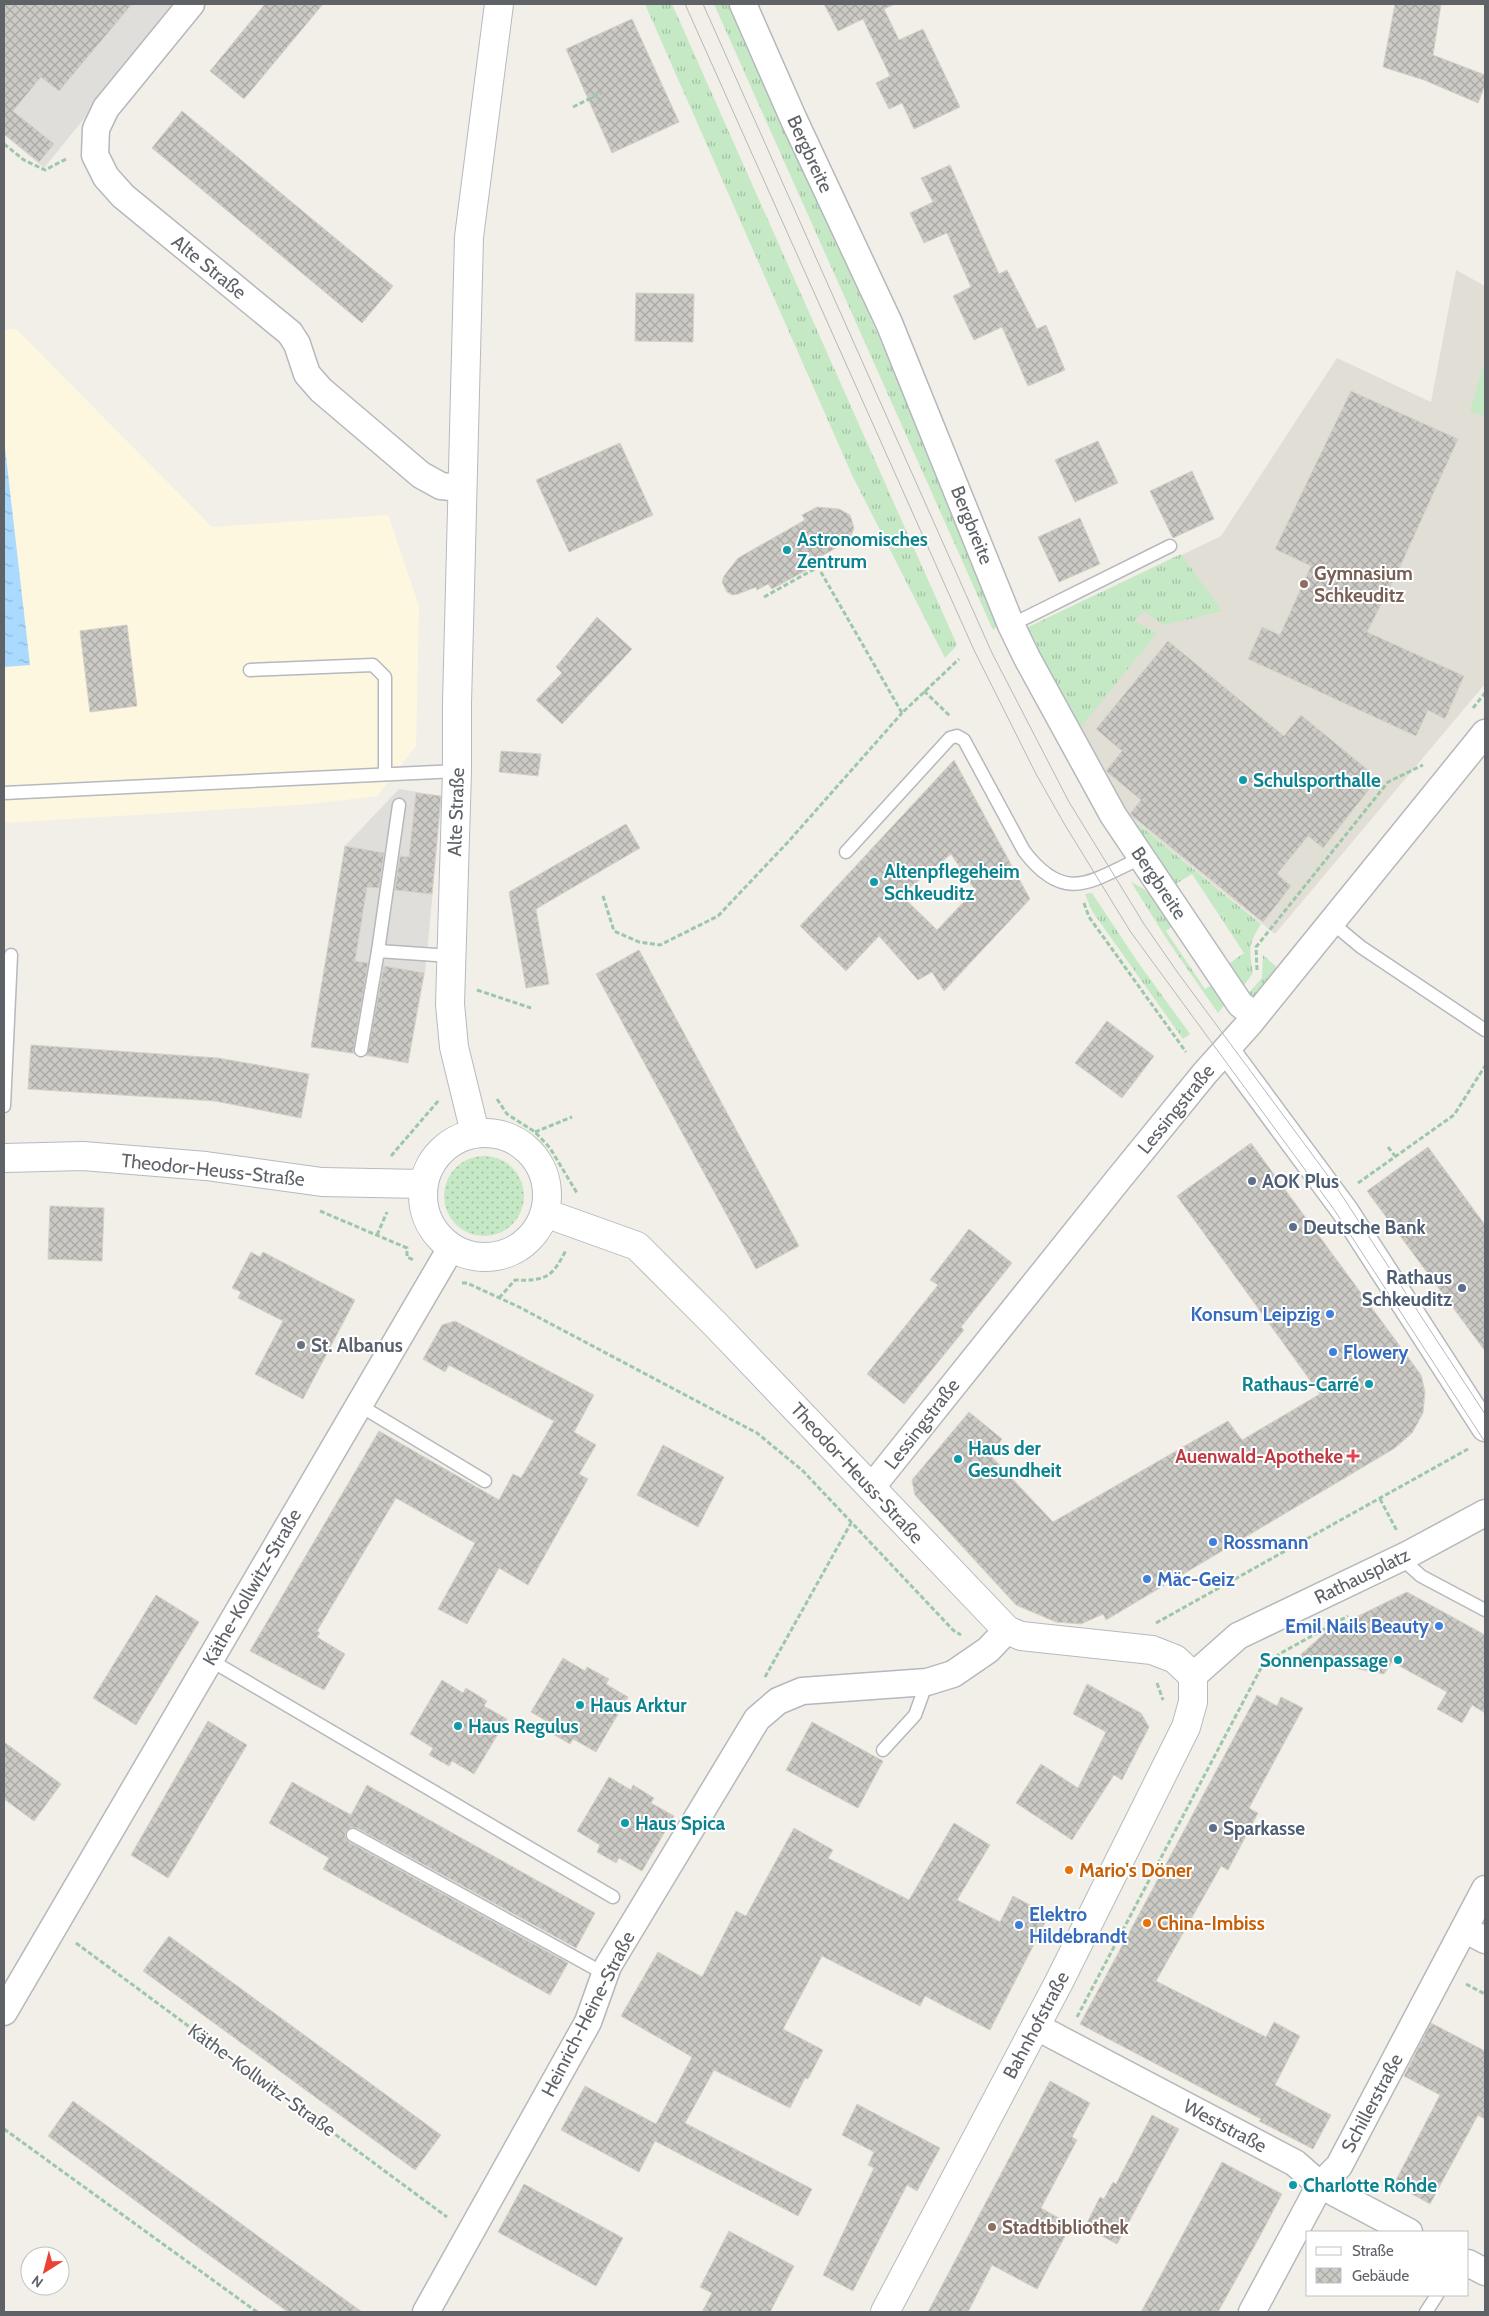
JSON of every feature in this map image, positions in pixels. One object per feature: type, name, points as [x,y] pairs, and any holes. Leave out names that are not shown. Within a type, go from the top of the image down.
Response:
[{"type":"street","name":"Alte Straße","points":[[192,4],[106,108],[96,129],[95,155],[106,177],[123,196],[290,333],[297,344],[307,374],[321,390],[421,475],[441,486],[462,488]]},
{"type":"street","name":"Alte Straße","points":[[475,1133],[454,1047],[451,969],[469,237],[498,4]]},
{"type":"street","name":"Bergbreite","points":[[743,4],[794,120],[890,323],[1011,624],[1027,658],[1113,815],[1248,1010]]},
{"type":"street","name":"Lessingstraße","points":[[871,1488],[1116,1181],[1226,1050],[1248,1010],[1331,922],[1485,733]]},
{"type":"street","points":[[1226,1050],[1345,1211],[1485,1428]]},
{"type":"street","points":[[475,1133],[496,1133],[516,1140],[532,1154],[543,1171],[548,1192],[546,1212],[538,1230],[524,1244],[507,1254],[488,1258],[469,1256],[451,1248],[437,1236],[428,1220],[423,1202],[423,1184],[430,1166],[441,1150],[457,1139],[475,1133]]},
{"type":"street","name":"Theodor-Heuss-Straße","points":[[4,1158],[83,1156],[206,1166],[322,1182],[423,1184]]},
{"type":"street","name":"Theodor-Heuss-Straße","points":[[546,1212],[637,1246],[1007,1630],[1021,1636],[1152,1650],[1175,1659],[1193,1676]]},
{"type":"street","name":"Käthe-Kollwitz-Straße","points":[[4,2012],[451,1248]]},
{"type":"street","name":"Rathausplatz","points":[[1193,1676],[1238,1636],[1401,1548],[1485,1513]]},
{"type":"street","name":"Heinrich-Heine-Straße","points":[[426,2312],[588,2022],[608,1966],[758,1719],[778,1701],[802,1691],[927,1682],[953,1674],[988,1650],[1007,1630]]},
{"type":"street","name":"Bahnhofstraße","points":[[885,2312],[1035,2026],[1186,1727],[1193,1702],[1193,1676]]},
{"type":"street","name":"Schillerstraße","points":[[1252,2312],[1320,2185],[1338,2166],[1475,1934],[1485,1889]]},
{"type":"street","name":"Weststraße","points":[[1035,2026],[1295,2163],[1320,2185],[1407,2231]]},
{"type":"street","points":[[1469,2264],[1485,2272]]},
{"type":"lane","points":[[1011,624],[1170,546]]},
{"type":"lane","points":[[250,670],[373,665],[385,677],[386,774]]},
{"type":"lane","points":[[846,852],[950,738],[957,736],[964,740],[1024,851],[1036,866],[1050,878],[1064,884],[1078,885],[1142,858]]},
{"type":"lane","points":[[4,793],[457,771]]},
{"type":"lane","points":[[361,1050],[378,952],[399,805]]},
{"type":"lane","points":[[1331,922],[1362,947],[1485,1030]]},
{"type":"lane","points":[[378,952],[451,969]]},
{"type":"lane","points":[[4,1106],[11,955]]},
{"type":"lane","points":[[359,1405],[485,1482]]},
{"type":"lane","points":[[1401,1548],[1421,1576],[1485,1610]]},
{"type":"lane","points":[[210,1660],[614,1896]]},
{"type":"lane","points":[[883,1750],[914,1715],[927,1682]]},
{"type":"lane","points":[[353,1835],[605,1974]]},
{"type":"lane","points":[[1426,2312],[1436,2296]]},
{"type":"path","points":[[573,107],[601,93]]},
{"type":"path","points":[[4,144],[24,160],[46,170],[70,156]]},
{"type":"path","points":[[764,598],[818,567],[902,713]]},
{"type":"path","points":[[603,896],[614,931],[639,942],[660,945],[718,916],[788,842],[902,713],[959,659]]},
{"type":"path","points":[[924,691],[936,703]]},
{"type":"path","points":[[1467,714],[1485,693]]},
{"type":"path","points":[[1248,1010],[1245,991],[1257,976],[1256,947],[1388,782],[1423,765],[1430,758]]},
{"type":"path","points":[[1078,885],[1089,917],[1189,1056]]},
{"type":"path","points":[[451,969],[531,1008]]},
{"type":"path","points":[[1354,1186],[1454,1115],[1485,1066]]},
{"type":"path","points":[[495,1095],[507,1114],[535,1132],[550,1148],[582,1200]]},
{"type":"path","points":[[391,1153],[443,1096]]},
{"type":"path","points":[[535,1132],[572,1117]]},
{"type":"path","points":[[1388,1147],[1395,1156]]},
{"type":"path","points":[[377,1235],[388,1209]]},
{"type":"path","points":[[318,1210],[407,1248],[407,1257]]},
{"type":"path","points":[[459,1283],[467,1283],[499,1298],[515,1280],[540,1280],[549,1275],[566,1252]]},
{"type":"path","points":[[1150,1626],[1468,1449],[1463,1441]]},
{"type":"path","points":[[1380,1498],[1401,1548]]},
{"type":"path","points":[[762,1681],[851,1522]]},
{"type":"path","points":[[1076,2019],[1262,1668],[1281,1653],[1351,1615]]},
{"type":"path","name":"Käthe-Kollwitz-Straße","points":[[54,1926],[470,2233]]},
{"type":"path","points":[[4,2129],[257,2312]]},
{"type":"shaded area","points":[[4,4],[177,4],[44,168],[4,135]]},
{"type":"shaded area","name":"Gymnasium Schkeuditz","points":[[1456,270],[1485,286],[1485,684],[1275,934],[1127,815],[1025,631],[1221,536],[1337,358],[1431,402]]},
{"type":"shaded area","points":[[16,329],[212,527],[388,515],[419,606],[416,746],[377,796],[312,804],[4,823],[4,330]]},
{"type":"shaded area","points":[[399,789],[442,796],[425,973],[408,1063],[311,1047],[345,846]]},
{"type":"green space","points":[[645,4],[672,4],[957,645],[945,658],[852,475]]},
{"type":"green space","points":[[714,4],[733,4],[957,516],[998,625],[993,630]]},
{"type":"green space","points":[[1485,360],[1485,416],[1470,412]]},
{"type":"green space","points":[[1181,554],[1222,611],[1164,625],[1143,611],[1134,621],[1157,633],[1081,727],[1024,629]]},
{"type":"green space","points":[[1128,816],[1261,924],[1251,947],[1253,973],[1242,988],[1227,965],[1244,953],[1192,874],[1174,885]]},
{"type":"green space","points":[[1131,882],[1145,890],[1160,905],[1174,925],[1166,931],[1205,989],[1214,984],[1226,1003],[1218,1013],[1168,941]]},
{"type":"green space","points":[[1092,893],[1137,961],[1190,1034],[1183,1039],[1092,911],[1085,894]]},
{"type":"green space","points":[[1263,955],[1279,969],[1255,1000],[1247,995],[1262,978]]},
{"type":"green space","points":[[476,1156],[492,1156],[513,1167],[524,1188],[524,1204],[513,1225],[492,1236],[476,1236],[462,1230],[450,1218],[444,1204],[444,1188],[450,1174],[462,1162]]},
{"type":"water","points":[[4,439],[30,665],[4,667]]},
{"type":"building","points":[[4,4],[132,4],[59,91],[41,77],[13,111],[54,144],[39,162],[4,134]]},
{"type":"building","points":[[265,4],[323,4],[244,99],[210,71]]},
{"type":"building","points":[[824,4],[895,4],[884,9],[899,40],[923,29],[960,107],[914,129],[902,103],[889,109],[876,83],[890,76],[863,19],[838,31]]},
{"type":"building","points":[[1395,4],[1441,4],[1433,55],[1485,75],[1485,85],[1478,103],[1424,80],[1383,67]]},
{"type":"building","points":[[632,19],[679,122],[612,153],[566,49]]},
{"type":"building","points":[[182,111],[393,286],[362,323],[152,148]]},
{"type":"building","points":[[950,165],[999,274],[1007,270],[1037,329],[1046,325],[1065,370],[1028,386],[1002,327],[974,340],[953,296],[971,287],[947,233],[924,243],[910,213],[933,202],[921,178]]},
{"type":"building","points":[[636,293],[694,294],[693,342],[635,341]]},
{"type":"building","points":[[1351,391],[1458,439],[1399,569],[1367,632],[1464,676],[1445,719],[1428,710],[1416,736],[1248,659],[1262,627],[1280,635],[1311,566],[1275,549]]},
{"type":"building","points":[[1098,441],[1118,483],[1075,502],[1055,460]]},
{"type":"building","points":[[620,443],[653,515],[569,552],[536,480]]},
{"type":"building","points":[[1192,471],[1214,519],[1173,538],[1150,491]]},
{"type":"building","name":"Astronomisches Zentrum","points":[[817,507],[839,509],[850,515],[854,528],[846,542],[810,563],[812,567],[772,589],[768,584],[757,590],[756,587],[738,594],[732,595],[727,592],[722,582],[724,576],[738,558],[805,520],[802,515]]},
{"type":"building","points":[[1080,518],[1100,564],[1059,582],[1038,537]]},
{"type":"building","points":[[597,617],[632,649],[562,724],[536,700],[562,673],[556,667]]},
{"type":"building","points":[[127,625],[137,706],[90,712],[80,631]]},
{"type":"building","name":"Schulsporthalle","points":[[1168,641],[1284,736],[1301,715],[1368,770],[1370,788],[1323,848],[1308,836],[1277,874],[1291,886],[1263,922],[1130,814],[1141,800],[1106,771],[1122,751],[1096,729]]},
{"type":"building","points":[[501,751],[541,754],[538,776],[499,772]]},
{"type":"building","name":"Altenpflegeheim Schkeuditz","points":[[954,760],[1030,899],[944,991],[932,972],[918,980],[879,936],[846,971],[800,926]],"holes":[[[951,854],[975,890],[937,930],[901,895]]]},
{"type":"building","points":[[416,793],[441,796],[432,894],[395,890],[400,856],[409,857]]},
{"type":"building","points":[[626,824],[640,848],[536,909],[549,984],[526,988],[509,892]]},
{"type":"building","points":[[345,846],[384,853],[379,888],[367,887],[355,961],[368,963],[353,1053],[311,1047]]},
{"type":"building","points":[[639,950],[799,1246],[756,1269],[596,974]]},
{"type":"building","points":[[384,966],[424,973],[408,1063],[367,1055]]},
{"type":"building","points":[[1107,1021],[1154,1056],[1122,1098],[1075,1063]]},
{"type":"building","points":[[31,1045],[218,1058],[309,1074],[301,1118],[215,1101],[28,1089]]},
{"type":"building","name":"Rathaus-Carré","points":[[1251,1143],[1421,1375],[1425,1392],[1423,1413],[1412,1433],[1395,1448],[1106,1620],[1103,1614],[1081,1624],[1056,1622],[1016,1605],[915,1495],[912,1480],[969,1412],[1002,1439],[990,1455],[1053,1522],[1228,1421],[1242,1440],[1320,1394],[1177,1196]]},
{"type":"building","name":"Rathaus Schkeuditz","points":[[1428,1147],[1485,1225],[1485,1351],[1367,1191]]},
{"type":"building","points":[[50,1206],[104,1208],[102,1261],[48,1259]]},
{"type":"building","points":[[969,1229],[1012,1263],[961,1327],[964,1330],[904,1404],[867,1374],[938,1285],[930,1280]]},
{"type":"building","name":"St. Albanus","points":[[251,1252],[260,1257],[263,1252],[355,1300],[303,1399],[255,1374],[283,1321],[238,1298],[241,1292],[232,1288]]},
{"type":"building","points":[[455,1321],[594,1395],[574,1432],[596,1445],[579,1474],[588,1479],[528,1585],[499,1568],[467,1624],[438,1609],[475,1543],[396,1498],[317,1631],[320,1633],[317,1637],[345,1654],[324,1690],[250,1651],[379,1431],[499,1500],[513,1474],[521,1478],[554,1421],[449,1365],[445,1372],[423,1359],[442,1325]]},
{"type":"building","points":[[663,1445],[724,1477],[698,1527],[637,1495]]},
{"type":"building","name":"Sonnenpassage","points":[[1407,1592],[1485,1635],[1485,1713],[1472,1705],[1462,1723],[1437,1709],[1447,1692],[1392,1662],[1384,1674],[1298,1657],[1326,1632]]},
{"type":"building","points":[[156,1595],[199,1622],[136,1725],[93,1698]]},
{"type":"building","name":"Haus Arktur","points":[[563,1658],[585,1671],[587,1667],[609,1679],[606,1684],[628,1697],[596,1752],[573,1739],[570,1744],[551,1733],[555,1726],[531,1712]]},
{"type":"building","name":"Haus Regulus","points":[[442,1680],[463,1693],[466,1688],[487,1701],[484,1706],[507,1719],[474,1774],[452,1761],[449,1766],[429,1755],[433,1748],[410,1734]]},
{"type":"building","points":[[1087,1684],[1141,1713],[1149,1727],[1122,1780],[1114,1775],[1072,1840],[1016,1803],[1041,1764],[1078,1788],[1106,1732],[1073,1714]]},
{"type":"building","points":[[1257,1695],[1277,1706],[1281,1697],[1303,1708],[1249,1808],[1258,1813],[1228,1870],[1221,1866],[1156,1981],[1266,2037],[1274,2022],[1300,2036],[1275,2085],[1331,2115],[1313,2149],[1259,2121],[1261,2119],[1080,2024]]},
{"type":"building","points":[[208,1721],[247,1745],[168,1878],[131,1855]]},
{"type":"building","points":[[812,1722],[883,1761],[858,1808],[786,1770]]},
{"type":"building","points":[[4,1742],[61,1784],[34,1821],[4,1799]]},
{"type":"building","name":"Haus Spica","points":[[609,1777],[631,1790],[633,1785],[654,1798],[651,1803],[674,1816],[642,1871],[619,1858],[616,1863],[597,1852],[600,1845],[577,1831]]},
{"type":"building","points":[[292,1782],[351,1815],[367,1785],[595,1913],[576,1948],[357,1828],[352,1827],[346,1831],[345,1836],[349,1842],[568,1963],[550,1995],[323,1869],[329,1858],[269,1823]]},
{"type":"building","points":[[954,1823],[990,1845],[957,1900],[1000,1922],[1013,1896],[1049,1915],[990,2030],[925,1996],[920,2006],[822,1956],[783,2029],[823,2050],[808,2079],[805,2078],[790,2108],[714,2070],[685,2123],[812,2189],[798,2216],[655,2141],[639,2172],[561,2130],[585,2086],[656,2124],[692,2057],[621,2016],[658,1952],[702,1977],[736,1911],[746,1916],[794,1828],[833,1850],[828,1858],[909,1900]]},
{"type":"building","points":[[169,1936],[441,2135],[415,2170],[143,1971]]},
{"type":"building","points":[[1431,2023],[1485,2051],[1485,2119],[1478,2115],[1430,2204],[1394,2184],[1440,2095],[1404,2076]]},
{"type":"building","points":[[1050,2081],[1090,2103],[1072,2137],[1077,2140],[1041,2208],[1071,2225],[1037,2289],[992,2265],[968,2312],[928,2312]]},
{"type":"building","points":[[73,2101],[362,2312],[288,2312],[202,2250],[48,2136]]},
{"type":"building","points":[[857,2104],[940,2148],[917,2191],[907,2185],[853,2291],[823,2275],[874,2168],[868,2165],[874,2152],[842,2135]]},
{"type":"building","points":[[1152,2115],[1179,2129],[1117,2244],[1085,2227],[1100,2197],[1104,2199],[1113,2182],[1116,2184]]},
{"type":"building","points":[[1222,2162],[1282,2194],[1260,2236],[1218,2312],[1141,2312]]},
{"type":"building","points":[[524,2184],[623,2238],[596,2286],[498,2232]]},
{"type":"building","points":[[729,2231],[794,2266],[770,2312],[702,2312],[712,2293],[700,2287]]},
{"type":"tram line","points":[[685,4],[974,650],[1036,774],[1130,931],[1333,1208],[1485,1442]]},
{"type":"tram line","points":[[703,4],[992,653],[1069,802],[1144,924],[1337,1188],[1485,1414]]},
{"type":"place","name":"Astronomisches Zentrum","points":[[787,550]]},
{"type":"place","name":"Gymnasium Schkeuditz","points":[[1304,584]]},
{"type":"place","name":"Schulsporthalle","points":[[1243,780]]},
{"type":"place","name":"Altenpflegeheim Schkeuditz","points":[[874,882]]},
{"type":"place","name":"AOK Plus","points":[[1252,1181]]},
{"type":"place","name":"Deutsche Bank","points":[[1293,1227]]},
{"type":"place","name":"Rathaus Schkeuditz","points":[[1462,1288]]},
{"type":"place","name":"Konsum Leipzig","points":[[1330,1314]]},
{"type":"place","name":"St. Albanus","points":[[301,1345]]},
{"type":"place","name":"Flowery","points":[[1333,1352]]},
{"type":"place","name":"Rathaus-Carré","points":[[1369,1384]]},
{"type":"place","name":"Auenwald-Apotheke","points":[[1353,1456]]},
{"type":"place","name":"Haus der Gesundheit","points":[[958,1459]]},
{"type":"place","name":"Rossmann","points":[[1213,1542]]},
{"type":"place","name":"Mäc-Geiz","points":[[1147,1579]]},
{"type":"place","name":"Emil Nails Beauty","points":[[1439,1626]]},
{"type":"place","name":"Sonnenpassage","points":[[1398,1660]]},
{"type":"place","name":"Haus Arktur","points":[[580,1705]]},
{"type":"place","name":"Haus Regulus","points":[[458,1726]]},
{"type":"place","name":"Haus Spica","points":[[625,1823]]},
{"type":"place","name":"Sparkasse","points":[[1213,1828]]},
{"type":"place","name":"Mario's Döner","points":[[1069,1870]]},
{"type":"place","name":"China-Imbiss","points":[[1147,1923]]},
{"type":"place","name":"Elektro Hildebrandt","points":[[1019,1925]]},
{"type":"place","name":"Charlotte Rohde","points":[[1293,2185]]},
{"type":"place","name":"Stadtbibliothek","points":[[992,2227]]}]
